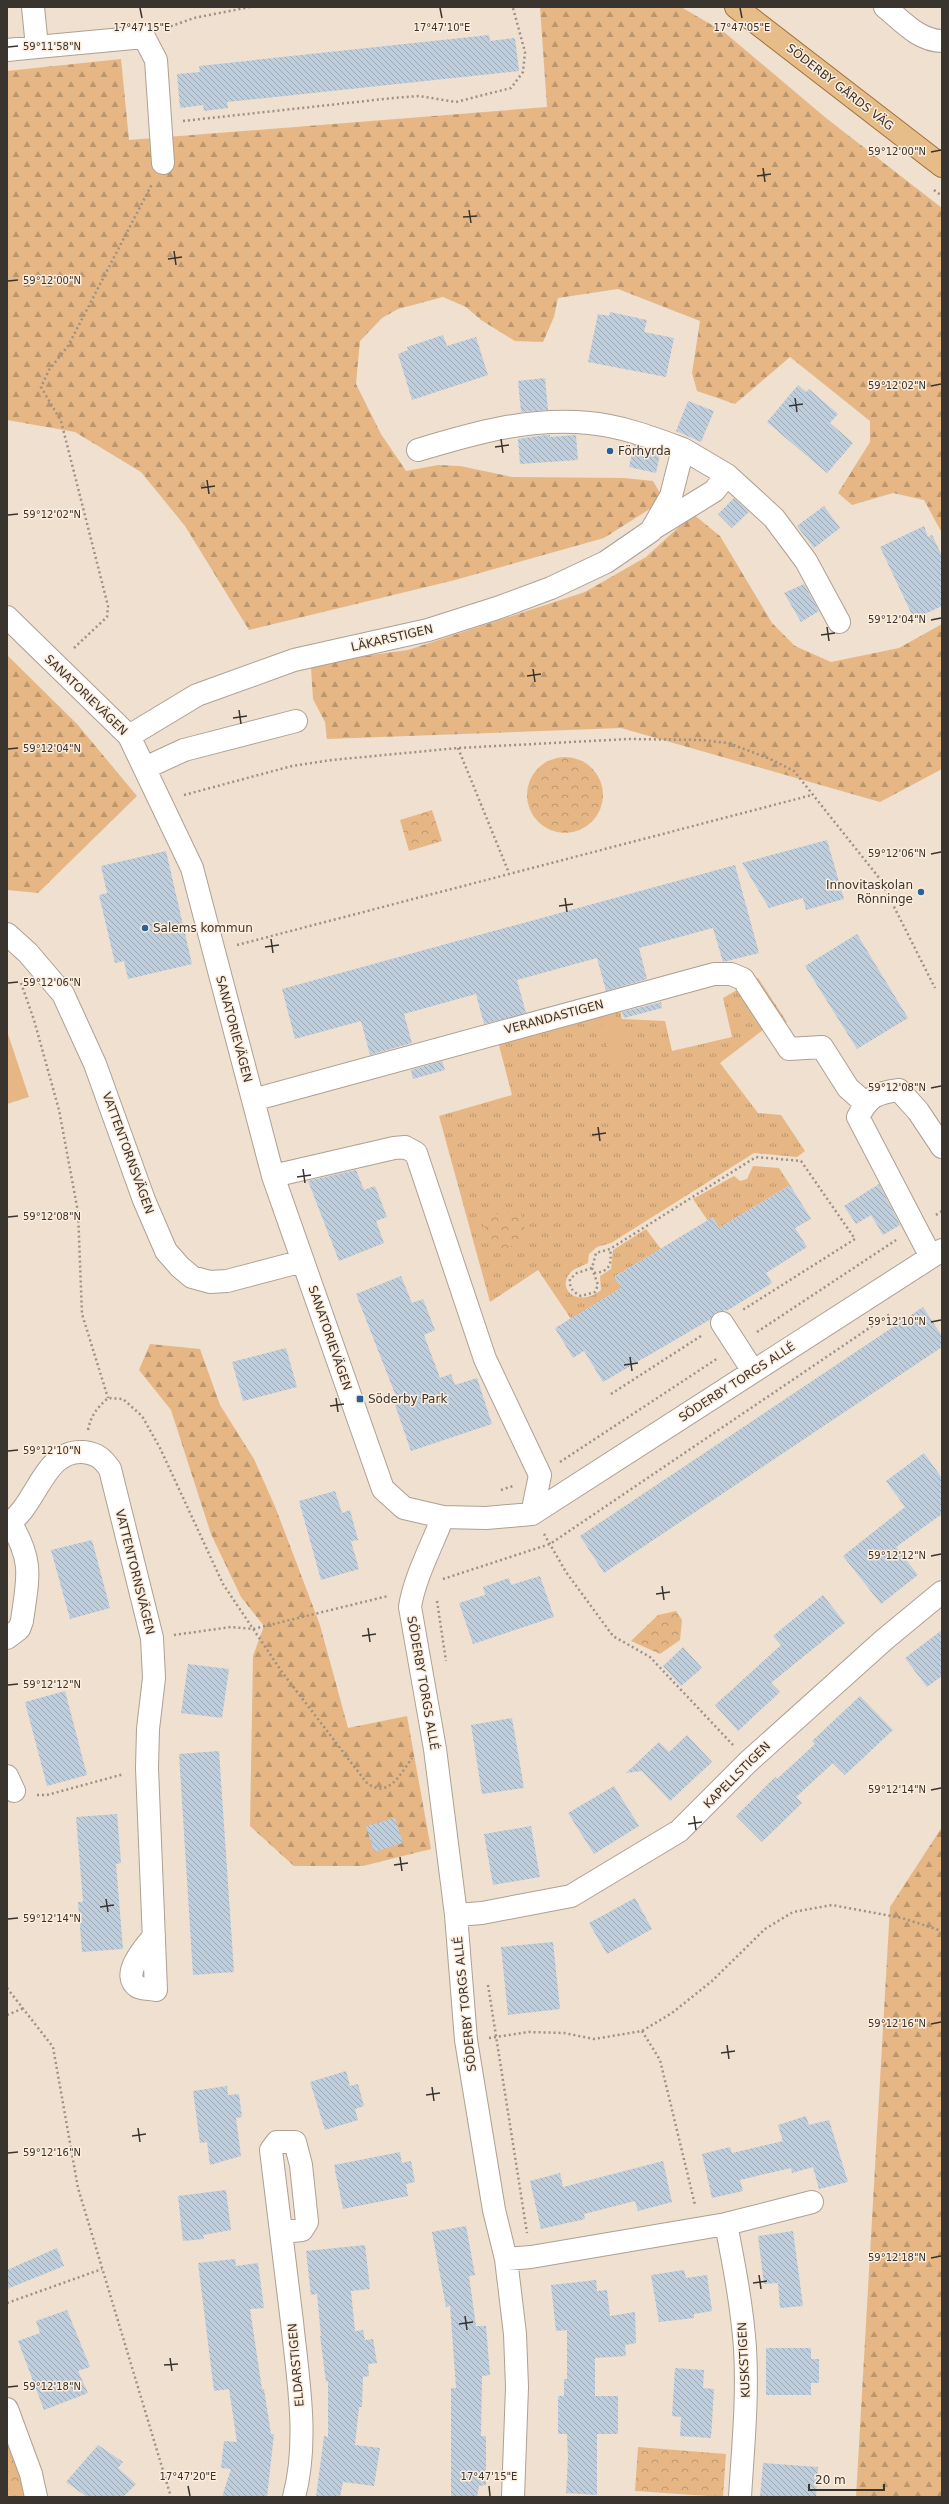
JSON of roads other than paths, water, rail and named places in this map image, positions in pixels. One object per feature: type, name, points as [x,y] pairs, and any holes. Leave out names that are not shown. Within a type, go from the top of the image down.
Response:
[{"type":"main road","name":"SÖDERBY GÅRDS VÄG","points":[[736,7],[933,156],[942,166]]},
{"type":"street","points":[[33,7],[37,47]]},
{"type":"street","points":[[885,7],[919,34],[933,41],[942,41]]},
{"type":"street","points":[[7,50],[144,36],[156,60],[161,124],[162,163]]},
{"type":"street","points":[[418,450],[481,431],[524,424],[562,421],[591,423],[637,433],[683,449],[727,475],[774,518],[806,561],[839,622]]},
{"type":"street","name":"LÄKARSTIGEN","points":[[651,530],[671,496],[683,449]]},
{"type":"street","name":"LÄKARSTIGEN","points":[[129,736],[197,695],[294,660],[428,630],[498,608],[551,588],[606,562],[651,530],[714,491],[727,475]]},
{"type":"street","name":"SANATORIEVÄGEN","points":[[7,617],[129,736],[162,801],[192,868],[273,1176],[383,1489],[404,1508],[443,1517]]},
{"type":"street","points":[[145,768],[184,750],[296,721]]},
{"type":"street","name":"VATTENTORNSVÄGEN","points":[[7,934],[28,953],[63,994],[95,1064],[144,1200],[166,1251],[180,1267],[192,1276],[204,1280],[226,1281],[303,1261]]},
{"type":"street","name":"VERANDASTIGEN","points":[[253,1100],[714,974],[731,974],[743,979],[789,1049],[822,1047],[848,1088],[865,1103]]},
{"type":"street","points":[[936,1254],[858,1117],[865,1103],[880,1093],[899,1090],[918,1111],[942,1147]]},
{"type":"street","points":[[273,1176],[394,1148],[404,1147],[416,1153],[485,1359],[540,1475],[532,1514],[486,1518],[443,1517]]},
{"type":"street","name":"SÖDERBY TORGS ALLÉ","points":[[532,1514],[936,1254]]},
{"type":"street","points":[[722,1322],[753,1371]]},
{"type":"street","name":"VATTENTORNSVÄGEN","points":[[9,1523],[21,1513],[52,1465],[62,1457],[74,1452],[87,1453],[101,1457],[110,1469],[152,1638],[154,1678],[148,1729],[147,1768],[154,1936]]},
{"type":"street","name":"SÖDERBY TORGS ALLÉ","points":[[443,1517],[425,1565],[413,1589],[410,1607],[435,1749],[456,1915],[466,2040],[494,2210],[506,2258],[515,2334],[517,2387],[513,2497]]},
{"type":"street","points":[[7,1638],[19,1629],[22,1621],[28,1569],[23,1543],[9,1523]]},
{"type":"street","name":"KAPELLSTIGEN","points":[[456,1915],[482,1913],[571,1896],[679,1831],[748,1762],[884,1639],[942,1592]]},
{"type":"street","points":[[506,2258],[531,2257],[726,2224],[812,2202]]},
{"type":"street","name":"KUSKSTIGEN","points":[[726,2224],[740,2297],[745,2348],[746,2419],[740,2497]]},
{"type":"street","name":"ELDARSTIGEN","points":[[282,2232],[299,2382],[301,2432],[298,2481],[294,2497]]},
{"type":"street","points":[[7,2409],[31,2474],[36,2497]]},
{"type":"place","name":"Förhyrda","points":[[610,451]]},
{"type":"place","name":"Innovitaskolan Rönninge","points":[[921,892]]},
{"type":"place","name":"Salems kommun","points":[[145,928]]},
{"type":"place","name":"Söderby Park","points":[[360,1399]]}]
